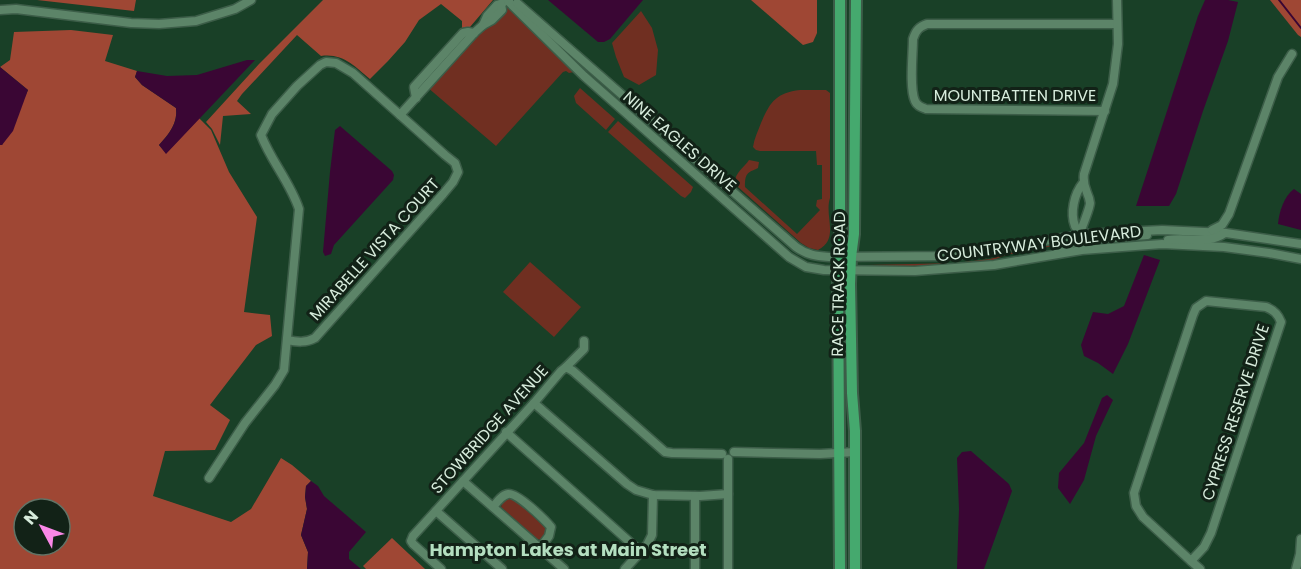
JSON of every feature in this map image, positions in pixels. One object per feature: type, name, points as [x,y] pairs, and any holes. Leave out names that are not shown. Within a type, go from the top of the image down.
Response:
[{"type":"main road","name":"RACE TRACK ROAD","points":[[840,0],[839,83],[845,257],[851,271],[855,569]]},
{"type":"main road","name":"RACE TRACK ROAD","points":[[840,569],[839,271],[854,234],[856,0]]},
{"type":"main road","points":[[856,64],[839,83],[845,98],[847,128],[856,136]]},
{"type":"street","points":[[0,10],[16,9],[159,24],[196,21],[235,9],[251,0]]},
{"type":"street","name":"NINE EAGLES DRIVE","points":[[514,0],[796,247],[813,256],[845,257]]},
{"type":"street","points":[[990,266],[1008,258],[1070,245],[1077,240],[1090,207],[1083,183],[1084,174],[1113,84],[1118,44],[1117,0]]},
{"type":"street","points":[[400,115],[416,98],[414,87],[463,33],[474,33],[492,21],[502,10],[505,1]]},
{"type":"street","name":"NINE EAGLES DRIVE","points":[[505,1],[510,3],[584,76],[789,257],[806,267],[851,271]]},
{"type":"street","name":"MOUNTBATTEN DRIVE","points":[[1105,111],[926,109],[918,106],[914,100],[913,39],[920,26],[927,24],[1117,24]]},
{"type":"street","points":[[1236,249],[1229,243],[1226,232],[1229,215],[1278,76],[1292,54]]},
{"type":"street","name":"MIRABELLE VISTA COURT","points":[[209,478],[245,423],[284,370],[299,209],[296,199],[261,135],[268,120],[314,69],[326,62],[336,63],[353,73],[454,163],[458,172],[453,182],[315,338],[309,342],[287,340]]},
{"type":"street","points":[[584,76],[591,68]]},
{"type":"street","points":[[1083,183],[1078,189],[1073,213],[1075,227],[1080,233],[1082,250],[1096,240],[1178,230]]},
{"type":"street","points":[[1209,231],[1219,228],[1229,215]]},
{"type":"street","points":[[1229,215],[1232,228],[1244,235]]},
{"type":"street","name":"COUNTRYWAY BOULEVARD","points":[[845,257],[944,256],[988,251],[1080,233],[1126,231],[1226,232],[1301,244]]},
{"type":"street","points":[[1153,244],[1171,240],[1211,240],[1226,232]]},
{"type":"street","name":"COUNTRYWAY BOULEVARD","points":[[851,271],[915,271],[990,266],[1082,250],[1153,244],[1236,249],[1301,259]]},
{"type":"street","name":"CYPRESS RESERVE DRIVE","points":[[1191,561],[1204,547],[1211,533],[1280,329],[1281,322],[1278,315],[1266,307],[1206,301],[1196,308],[1136,483],[1134,493],[1136,506],[1143,517],[1191,561],[1200,569]]},
{"type":"street","points":[[566,367],[584,345]]},
{"type":"street","name":"STOWBRIDGE AVENUE","points":[[441,569],[412,543],[413,536],[566,367],[665,452],[728,455],[855,452]]},
{"type":"street","points":[[534,403],[636,490],[653,495],[728,494]]},
{"type":"street","points":[[506,432],[640,552]]},
{"type":"street","points":[[728,455],[728,569]]},
{"type":"street","points":[[463,480],[564,569]]},
{"type":"street","points":[[493,507],[502,496],[515,494],[551,527],[549,536],[540,548]]},
{"type":"street","points":[[625,569],[647,545],[652,535],[653,495]]},
{"type":"street","points":[[695,496],[695,569]]},
{"type":"street","points":[[436,511],[502,569]]},
{"type":"street","points":[[1296,569],[1301,554],[1301,539]]},
{"type":"shaded area","points":[[37,0],[136,0],[134,11]]},
{"type":"shaded area","points":[[323,0],[493,0],[470,27],[462,28],[462,21],[441,4],[419,20],[405,42],[370,79],[342,59],[321,56],[297,35],[237,101],[251,114],[223,116],[220,145],[206,122],[259,64]]},
{"type":"shaded area","points":[[496,0],[504,0],[574,72],[563,72],[496,146],[427,87]]},
{"type":"shaded area","points":[[548,0],[643,0],[610,39],[598,42]]},
{"type":"shaded area","points":[[751,0],[817,0],[817,33],[813,42],[803,45]]},
{"type":"shaded area","points":[[1205,0],[1238,2],[1228,41],[1176,194],[1169,206],[1136,206],[1198,16]]},
{"type":"shaded area","points":[[1270,0],[1301,0],[1301,37],[1298,35]]},
{"type":"shaded area","points":[[641,11],[652,28],[658,50],[656,75],[639,85],[624,77],[612,43]]},
{"type":"shaded area","points":[[71,30],[113,35],[105,61],[137,71],[135,77],[142,85],[176,108],[174,123],[159,145],[166,153],[199,118],[211,130],[229,172],[257,217],[244,312],[270,315],[272,336],[256,345],[210,405],[230,420],[215,450],[165,451],[153,496],[231,522],[251,509],[281,458],[311,481],[306,486],[307,509],[301,535],[308,552],[307,569],[0,569],[0,145],[28,90],[0,67],[10,60],[14,32]]},
{"type":"shaded area","points":[[247,60],[255,60],[166,154],[159,145],[174,123],[176,108],[142,85],[135,77],[137,71],[167,76],[197,75]]},
{"type":"shaded area","points":[[0,67],[28,90],[13,131],[2,145],[0,145]]},
{"type":"shaded area","points":[[580,88],[615,119],[606,130],[576,103],[574,96]]},
{"type":"shaded area","points":[[800,90],[826,90],[830,93],[830,233],[825,245],[818,250],[801,243],[738,187],[739,185],[735,184],[738,174],[749,160],[759,162],[758,168],[746,176],[745,187],[797,234],[820,210],[816,206],[817,200],[822,199],[822,165],[817,165],[816,151],[760,151],[753,147],[761,123],[771,104],[785,93]]},
{"type":"shaded area","points":[[618,121],[693,187],[685,198],[608,132]]},
{"type":"shaded area","points":[[340,126],[394,175],[393,180],[334,245],[331,254],[325,256],[323,252],[330,172],[335,130]]},
{"type":"shaded area","points":[[1294,189],[1301,194],[1301,230],[1278,224],[1287,196]]},
{"type":"shaded area","points":[[1063,242],[1064,244],[1006,255],[991,261],[951,265],[874,267],[867,265],[956,263],[990,259],[1009,253]]},
{"type":"shaded area","points":[[1144,255],[1160,260],[1128,344],[1113,374],[1084,356],[1081,345],[1093,312],[1108,314],[1124,306]]},
{"type":"shaded area","points":[[530,262],[581,307],[554,337],[503,292]]},
{"type":"shaded area","points":[[1107,395],[1113,400],[1096,436],[1084,480],[1070,504],[1058,488],[1059,473],[1084,443],[1102,398]]},
{"type":"shaded area","points":[[971,451],[1009,484],[1012,491],[984,569],[957,569],[959,509],[957,458],[962,452]]},
{"type":"shaded area","points":[[311,481],[318,486],[324,496],[366,532],[349,552],[349,559],[361,569],[307,569],[308,552],[301,535],[307,509],[306,486]]},
{"type":"shaded area","points":[[507,497],[512,497],[547,529],[548,533],[541,540],[501,507]]},
{"type":"shaded area","points":[[392,538],[425,569],[366,569],[363,566]]},
{"type":"waterway","points":[[1279,0],[1301,28]]},
{"type":"district","name":"Hampton Lakes at Main Street","points":[[568,550]]}]
